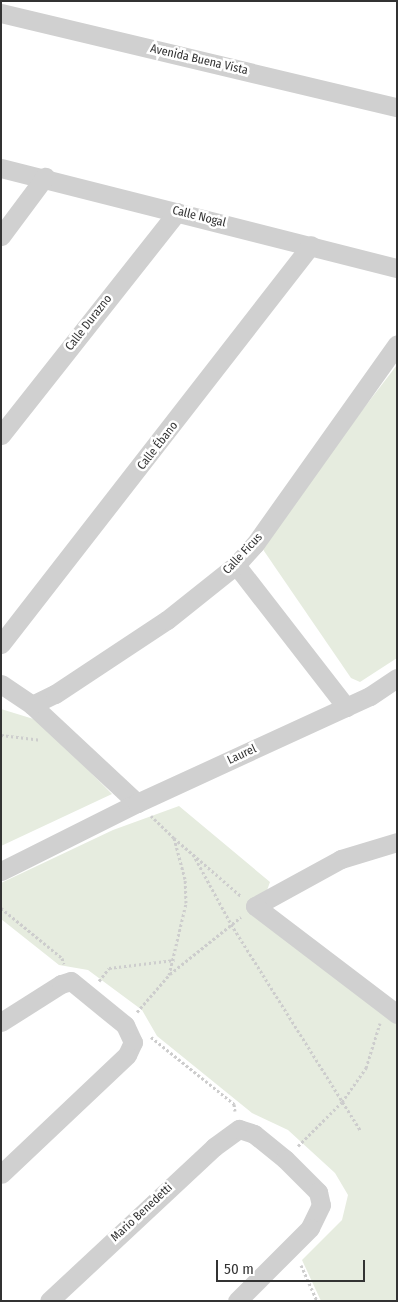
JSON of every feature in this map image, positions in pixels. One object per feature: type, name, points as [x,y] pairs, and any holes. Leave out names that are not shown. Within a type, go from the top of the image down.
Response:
[{"type":"street","name":"Avenida Buena Vista","points":[[1,13],[397,107]]},
{"type":"street","name":"Calle Nogal","points":[[1,168],[45,177],[397,268]]},
{"type":"street","points":[[1,236],[45,177]]},
{"type":"street","name":"Calle Durazno","points":[[1,435],[177,212]]},
{"type":"street","name":"Calle Ébano","points":[[1,644],[311,245]]},
{"type":"street","name":"Calle Ficus","points":[[32,705],[55,694],[167,620],[236,565],[261,536],[397,344]]},
{"type":"street","points":[[236,565],[346,707]]},
{"type":"street","name":"Laurel","points":[[1,871],[137,803],[370,696],[397,678]]},
{"type":"street","points":[[1,684],[32,705],[73,746],[137,803]]},
{"type":"street","points":[[370,696],[397,696]]},
{"type":"street","points":[[390,1010],[255,906],[341,859],[397,842]]},
{"type":"street","points":[[1,1022],[61,984],[79,986],[130,1034],[127,1055],[1,1174]]},
{"type":"street","points":[[237,1301],[318,1217],[321,1205],[318,1192],[285,1159],[254,1134],[239,1129]]},
{"type":"street","name":"Mario Benedetti","points":[[49,1301],[214,1147],[239,1129]]},
{"type":"path","points":[[1,735],[73,746]]},
{"type":"path","points":[[137,803],[174,838],[255,906],[169,975]]},
{"type":"path","points":[[174,838],[186,890],[175,960],[169,975],[130,1034],[150,1036],[234,1104],[239,1129]]},
{"type":"path","points":[[193,854],[232,924],[360,1130]]},
{"type":"path","points":[[1,908],[62,958],[79,986],[109,968],[175,960]]},
{"type":"path","points":[[285,1159],[342,1102],[371,1057],[390,1010]]},
{"type":"path","points":[[292,1245],[316,1301]]},
{"type":"shaded area","points":[[397,365],[397,658],[360,682],[351,678],[264,551],[262,544],[266,535]]},
{"type":"shaded area","points":[[1,709],[40,721],[112,794],[1,846]]},
{"type":"shaded area","points":[[179,806],[270,882],[265,896],[278,917],[397,1023],[397,1301],[321,1301],[302,1260],[342,1220],[348,1195],[335,1173],[288,1130],[252,1113],[157,1036],[142,1010],[88,970],[59,965],[1,919],[1,883],[113,830]]}]
